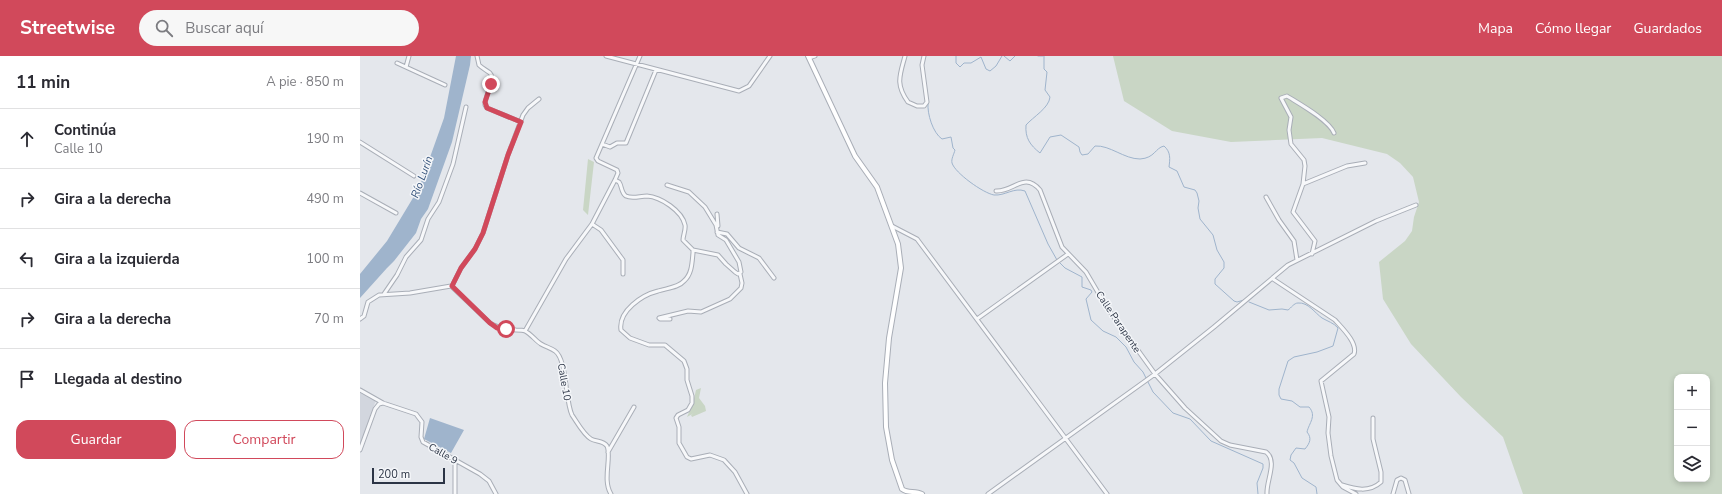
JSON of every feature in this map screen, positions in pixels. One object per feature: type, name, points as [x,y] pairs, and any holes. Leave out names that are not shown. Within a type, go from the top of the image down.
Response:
[{"type":"street","points":[[406,67],[409,56]]},
{"type":"street","points":[[477,56],[479,65],[489,72],[492,80],[485,105],[487,108],[521,122]]},
{"type":"street","points":[[606,56],[739,91],[744,90],[749,86],[770,56]]},
{"type":"street","points":[[525,331],[566,259],[592,224],[618,174],[617,170],[597,160],[602,144],[640,56]]},
{"type":"street","points":[[815,56],[808,57],[855,156],[877,187],[898,244],[901,268],[889,338],[885,384],[886,427],[892,460],[902,489],[906,492],[918,492],[922,494]]},
{"type":"street","points":[[905,56],[899,77],[901,88],[908,102],[921,107],[927,102],[922,61],[924,56]]},
{"type":"street","points":[[397,63],[445,85]]},
{"type":"street","points":[[602,144],[610,147],[617,143],[627,142],[656,70]]},
{"type":"street","points":[[1312,254],[1315,241],[1293,212],[1303,184],[1305,163],[1292,144],[1289,130],[1291,117],[1281,98],[1286,96],[1295,101],[1322,120],[1334,132]]},
{"type":"street","points":[[360,320],[364,316],[367,305],[372,298],[384,294],[452,286],[461,268],[475,249],[483,233],[508,155],[526,110],[539,99]]},
{"type":"street","points":[[384,294],[406,257],[417,246],[425,231],[428,219],[439,202],[453,164],[466,107]]},
{"type":"street","points":[[360,142],[414,176]]},
{"type":"street","points":[[1303,184],[1347,166],[1365,163]]},
{"type":"street","points":[[615,180],[619,182],[623,194],[626,196],[650,197],[677,211],[685,226],[683,240],[693,250],[718,255],[726,264],[740,274]]},
{"type":"street","name":"Calle Parapente","points":[[996,191],[1004,190],[1026,182],[1038,187],[1045,200],[1060,243],[1068,254],[1086,272],[1106,306],[1155,374],[1190,413],[1221,441],[1230,445],[1266,452],[1270,457],[1271,466],[1266,486],[1267,494]]},
{"type":"street","points":[[667,185],[690,192],[707,209],[717,228]]},
{"type":"street","points":[[360,193],[396,213]]},
{"type":"street","points":[[1266,197],[1279,220],[1294,241],[1297,260]]},
{"type":"street","points":[[988,494],[1155,374],[1273,279],[1288,265],[1371,224],[1416,205]]},
{"type":"street","points":[[670,319],[659,318],[688,311],[701,312],[730,299],[741,288],[742,283],[739,262],[726,240],[719,236],[717,232],[717,214]]},
{"type":"street","points":[[592,224],[601,230],[623,260],[623,274]]},
{"type":"street","points":[[892,226],[918,239],[1107,494]]},
{"type":"street","points":[[717,232],[727,234],[739,248],[759,258],[774,278]]},
{"type":"street","points":[[693,250],[690,273],[684,282],[676,286],[648,294],[623,316],[620,326],[621,330],[630,338],[643,343],[664,345],[684,361],[687,369],[687,380],[692,396],[690,408],[678,415],[676,418],[679,427],[680,448],[686,457],[691,459],[710,455],[724,460],[735,472],[747,494]]},
{"type":"street","points":[[977,320],[1068,254]]},
{"type":"street","points":[[1273,279],[1335,320],[1355,348],[1354,354],[1321,381],[1329,417],[1328,433],[1331,456],[1337,480],[1340,484],[1356,494]]},
{"type":"street","name":"Calle 10","points":[[452,286],[490,323],[502,328],[525,331],[542,344],[556,351],[559,355],[566,385],[568,404],[572,413],[590,438],[602,442],[607,447],[608,452]]},
{"type":"street","name":"Calle 9","points":[[360,390],[383,403],[418,416],[422,422],[421,436],[423,442],[480,474],[489,481],[496,494]]},
{"type":"street","points":[[360,450],[375,409],[379,404],[383,403]]},
{"type":"street","points":[[611,494],[608,485],[608,452],[634,407]]},
{"type":"street","points":[[1340,484],[1354,489],[1363,489],[1375,486],[1381,482],[1381,472],[1373,439],[1373,418]]},
{"type":"street","points":[[455,460],[455,494]]},
{"type":"street","points":[[1393,494],[1397,480],[1401,478],[1405,480],[1409,494]]},
{"type":"shaded area","points":[[360,387],[377,397],[360,445]]},
{"type":"green space","points":[[1113,56],[1722,56],[1722,494],[1523,494],[1503,437],[1461,397],[1411,344],[1383,299],[1379,262],[1405,241],[1412,231],[1414,217],[1419,202],[1413,177],[1400,163],[1387,154],[1322,138],[1231,142],[1172,131],[1124,101]]},
{"type":"green space","points":[[588,159],[594,162],[588,215],[583,210]]},
{"type":"green space","points":[[701,388],[699,398],[705,406],[706,411],[692,417],[691,415],[694,413],[687,417],[693,403],[696,390]]},
{"type":"water","points":[[456,56],[471,56],[470,65],[452,142],[428,209],[421,219],[416,233],[394,261],[360,298],[360,274],[387,241],[419,188],[444,118]]},
{"type":"water","points":[[430,418],[464,430],[451,453],[424,439]]},
{"type":"waterway","points":[[956,56],[956,63],[960,67],[964,63],[971,63],[981,57],[986,69],[990,71],[996,66],[1002,56]]},
{"type":"waterway","points":[[1004,56],[1010,61],[1015,56]]},
{"type":"waterway","points":[[1038,56],[1043,56]]},
{"type":"waterway","points":[[1044,56],[1044,69],[1047,72],[1045,90],[1050,97],[1044,109],[1026,125],[1026,134],[1033,147],[1040,153],[1050,137],[1061,135],[1079,147],[1082,155],[1088,154],[1095,146],[1101,146],[1128,157],[1140,159],[1149,157],[1164,146],[1169,153],[1169,167],[1177,171],[1184,187],[1195,190],[1197,193],[1200,219],[1213,235],[1217,250],[1224,262],[1224,268],[1215,279],[1215,284],[1234,301],[1237,302],[1244,300]]},
{"type":"waterway","points":[[928,103],[933,128],[942,139],[951,137],[953,148],[955,150],[952,163],[958,172],[983,191],[994,195],[1017,190],[1025,191],[1048,244],[1057,260]]},
{"type":"waterway","points":[[1059,262],[1065,268],[1082,277],[1082,287],[1091,290],[1092,292],[1086,299],[1091,320],[1103,331],[1116,337],[1126,347],[1134,362],[1146,378]]},
{"type":"waterway","points":[[1249,302],[1269,310],[1288,310],[1295,304],[1302,303],[1338,328],[1333,346],[1317,352],[1294,357],[1288,361],[1279,389],[1281,399],[1292,401],[1300,407],[1309,407],[1311,410],[1312,420],[1307,432],[1310,436],[1309,443],[1305,449],[1296,448],[1291,455],[1290,460],[1294,463],[1302,478],[1316,487],[1317,494]]},
{"type":"waterway","points":[[1148,382],[1153,392],[1173,413],[1190,419],[1211,441],[1263,464],[1263,468],[1257,483],[1258,494]]},
{"type":"route","points":[[491,84],[485,102],[487,108],[521,122],[490,207],[483,233],[475,249],[466,259],[452,286],[490,323],[497,328],[506,329]]},
{"type":"water label","name":"Río Lurín","points":[[422,177]]}]
